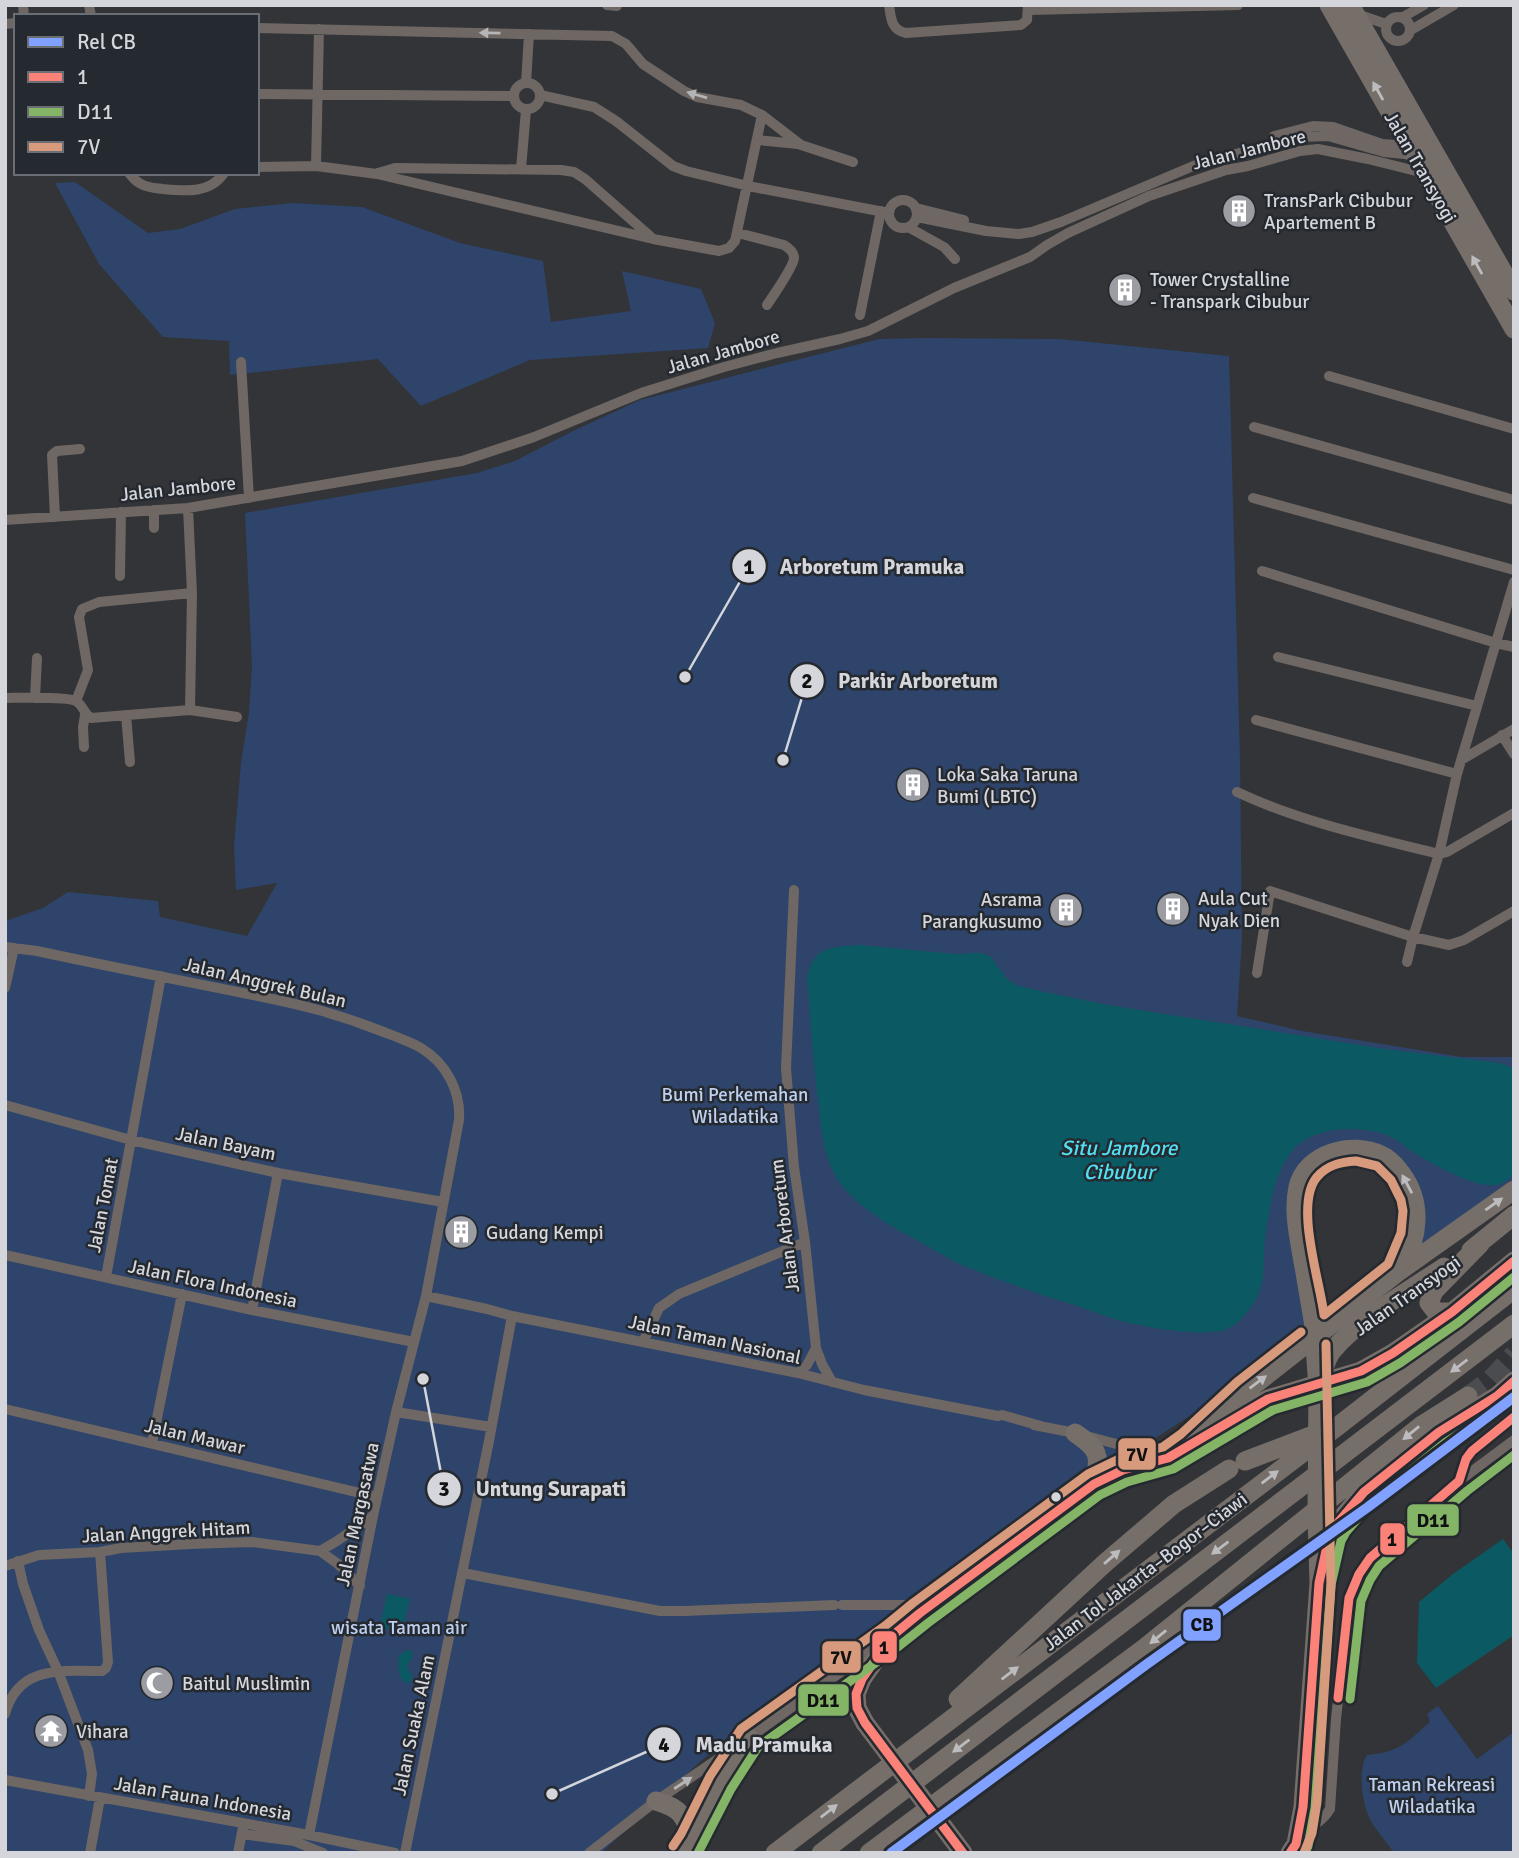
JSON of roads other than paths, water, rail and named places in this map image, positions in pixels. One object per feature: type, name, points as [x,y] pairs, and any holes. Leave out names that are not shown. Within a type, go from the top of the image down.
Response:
[{"type":"highway","name":"Jalan Transyogi","points":[[1329,5],[1424,173],[1506,290]]},
{"type":"highway","name":"Jalan Transyogi","points":[[1352,9],[1506,290],[1514,329]]},
{"type":"highway","points":[[1290,1853],[1296,1844],[1304,1807],[1320,1583],[1317,1516],[1318,1388],[1313,1319],[1296,1220],[1298,1189],[1303,1172],[1310,1165],[1318,1159],[1343,1150],[1369,1151],[1381,1155],[1399,1170],[1412,1193],[1417,1216],[1412,1243],[1398,1272]]},
{"type":"highway","name":"Jalan Transyogi","points":[[963,1853],[865,1723],[857,1708],[856,1694],[862,1679],[892,1636],[1094,1484],[1123,1470],[1168,1458],[1189,1444],[1245,1392],[1398,1272],[1514,1190]]},
{"type":"highway","name":"Jalan Transyogi","points":[[1318,1388],[1332,1352],[1345,1339],[1371,1317],[1480,1244],[1514,1216]]},
{"type":"highway","points":[[1452,1312],[1436,1312],[1429,1303],[1430,1298],[1480,1244]]},
{"type":"highway","points":[[1189,1444],[1268,1399],[1361,1371],[1393,1353],[1452,1312],[1514,1261]]},
{"type":"highway","name":"Jalan Tol Jakarta–Bogor–Ciawi","points":[[775,1853],[1338,1426],[1514,1289]]},
{"type":"highway","name":"Jalan Tol Jakarta–Bogor–Ciawi","points":[[821,1853],[1514,1324]]},
{"type":"highway","points":[[1320,1583],[1329,1537],[1364,1492],[1439,1432],[1497,1396],[1514,1381]]},
{"type":"highway","points":[[869,1853],[1147,1646],[1422,1425],[1468,1396]]},
{"type":"highway","points":[[880,1771],[1105,1563],[1174,1504],[1237,1465],[1338,1426]]},
{"type":"highway","points":[[1075,1433],[1090,1443],[1096,1452],[1098,1467],[1094,1484]]},
{"type":"highway","points":[[687,1847],[720,1783],[749,1738]]},
{"type":"highway","points":[[656,1801],[671,1805],[680,1812],[687,1823],[687,1847]]},
{"type":"street","points":[[607,5],[617,6]]},
{"type":"street","points":[[889,5],[894,26],[906,33],[1021,25],[1027,20],[1028,8],[1238,5]]},
{"type":"street","points":[[1403,17],[1424,5]]},
{"type":"street","points":[[1410,30],[1454,5]]},
{"type":"street","points":[[1352,9],[1386,24]]},
{"type":"street","points":[[1396,16],[1403,17],[1410,30],[1408,36],[1397,41],[1390,38],[1385,32],[1386,24],[1396,16]]},
{"type":"street","points":[[259,28],[612,36],[626,44],[643,64],[684,91],[697,97],[741,105],[762,115],[801,145]]},
{"type":"street","points":[[316,166],[319,29]]},
{"type":"street","points":[[526,83],[529,34]]},
{"type":"street","points":[[1387,70],[1397,41]]},
{"type":"street","points":[[526,83],[538,88],[540,95],[537,106],[526,110],[518,106],[513,96],[516,88],[526,83]]},
{"type":"street","points":[[259,94],[513,96]]},
{"type":"street","points":[[540,95],[594,107],[673,166],[686,171],[748,186],[885,212],[895,225],[901,228],[914,223],[917,212]]},
{"type":"street","points":[[521,169],[526,110]]},
{"type":"street","points":[[259,167],[316,166],[377,174],[653,239],[719,251],[732,246],[738,233],[762,115]]},
{"type":"street","points":[[860,315],[885,212],[901,200],[910,201],[917,212],[1009,228],[1031,226],[1198,158],[1259,139],[1330,131],[1384,152],[1411,150]]},
{"type":"street","points":[[758,140],[801,145],[853,162]]},
{"type":"street","name":"Jalan Jambore","points":[[5,520],[188,508],[462,461],[534,437],[641,393],[724,367],[856,335],[880,326],[954,288],[1030,257],[1068,233],[1149,196],[1226,170],[1296,151],[1318,149],[1424,173]]},
{"type":"street","points":[[377,174],[395,168],[574,172],[653,239]]},
{"type":"street","points":[[131,175],[140,184],[150,187],[186,191],[203,189],[222,175]]},
{"type":"street","points":[[908,227],[944,247],[955,259]]},
{"type":"street","points":[[738,233],[784,245],[794,254],[793,263],[768,305]]},
{"type":"street","points":[[241,362],[249,498]]},
{"type":"street","points":[[1329,376],[1514,429]]},
{"type":"street","points":[[1254,427],[1514,500]]},
{"type":"street","points":[[55,517],[52,455],[57,451],[80,449]]},
{"type":"street","points":[[1253,498],[1514,570]]},
{"type":"street","points":[[188,508],[192,593],[190,710]]},
{"type":"street","points":[[154,510],[155,528]]},
{"type":"street","points":[[120,576],[121,512]]},
{"type":"street","points":[[1262,570],[1514,647]]},
{"type":"street","points":[[1407,962],[1439,854],[1457,774],[1514,582]]},
{"type":"street","points":[[76,701],[88,670],[79,617],[82,609],[99,602],[192,593]]},
{"type":"street","points":[[35,698],[37,657]]},
{"type":"street","points":[[1278,657],[1477,706]]},
{"type":"street","points":[[5,698],[76,701],[85,715],[84,747]]},
{"type":"street","points":[[85,715],[91,718],[190,710],[237,717]]},
{"type":"street","points":[[125,715],[130,762]]},
{"type":"street","points":[[1256,720],[1457,774]]},
{"type":"street","points":[[1461,760],[1514,729]]},
{"type":"street","points":[[1502,735],[1514,754]]},
{"type":"street","points":[[1237,792],[1316,823],[1439,854],[1514,813]]},
{"type":"street","name":"Jalan Arboretum","points":[[794,890],[786,1068],[794,1167],[816,1348],[832,1382]]},
{"type":"street","points":[[1257,973],[1270,891],[1413,937],[1449,945],[1464,940],[1514,911]]},
{"type":"street","points":[[5,988],[10,948]]},
{"type":"street","name":"Jalan Anggrek Bulan","points":[[10,948],[37,951],[330,1012],[420,1048],[453,1081],[460,1109],[443,1202]]},
{"type":"street","name":"Jalan Tomat","points":[[106,1277],[161,976]]},
{"type":"street","name":"Jalan Bayam","points":[[5,1105],[131,1140],[278,1173],[443,1202]]},
{"type":"street","points":[[252,1310],[278,1173]]},
{"type":"street","name":"Jalan Margasatwa","points":[[309,1835],[377,1497],[426,1296],[443,1202]]},
{"type":"street","points":[[643,1342],[659,1308],[679,1294],[804,1242]]},
{"type":"street","name":"Jalan Flora Indonesia","points":[[5,1255],[252,1310],[414,1342]]},
{"type":"street","points":[[152,1443],[181,1294]]},
{"type":"street","name":"Jalan Taman Nasional","points":[[426,1296],[998,1416],[1168,1458]]},
{"type":"street","name":"Jalan Suaka Alam","points":[[405,1853],[463,1573],[512,1316]]},
{"type":"street","points":[[798,1373],[807,1365],[816,1348]]},
{"type":"street","name":"Jalan Mawar","points":[[5,1409],[377,1497]]},
{"type":"street","points":[[396,1412],[491,1427]]},
{"type":"street","points":[[1299,1832],[1318,1822],[1330,1809],[1349,1598],[1356,1580],[1370,1558],[1459,1481],[1514,1440]]},
{"type":"street","points":[[360,1586],[320,1551],[373,1516]]},
{"type":"street","name":"Jalan Anggrek Hitam","points":[[5,1566],[39,1555],[100,1552],[121,1548],[252,1542],[320,1551]]},
{"type":"street","points":[[5,1714],[15,1689],[33,1677],[58,1671],[102,1671],[106,1668],[108,1662],[100,1552]]},
{"type":"street","points":[[18,1561],[38,1630],[58,1671],[88,1750],[95,1797],[90,1853]]},
{"type":"street","points":[[463,1573],[660,1611],[912,1605],[920,1613]]},
{"type":"street","points":[[589,1853],[656,1801],[892,1636]]},
{"type":"street","name":"Jalan Fauna Indonesia","points":[[5,1780],[243,1829],[309,1835],[395,1853]]},
{"type":"street","points":[[238,1853],[243,1829],[294,1841],[323,1853]]},
{"type":"water","name":"Situ Jambore Cibubur","points":[[860,945],[954,954],[979,953],[990,956],[1007,979],[1016,985],[1044,992],[1108,1005],[1385,1049],[1499,1063],[1514,1068],[1514,1175],[1498,1184],[1476,1182],[1429,1161],[1392,1137],[1371,1131],[1333,1131],[1302,1141],[1285,1162],[1274,1189],[1259,1293],[1240,1320],[1222,1330],[1182,1331],[1130,1323],[1017,1286],[957,1263],[889,1224],[866,1209],[846,1191],[833,1172],[821,1127],[807,979],[813,960],[825,950]]},
{"type":"water","points":[[1503,1539],[1514,1554],[1514,1635],[1436,1688],[1417,1663],[1419,1602]]},
{"type":"water","points":[[387,1594],[410,1599],[402,1632],[380,1627]]},
{"type":"water","points":[[408,1650],[412,1651],[413,1656],[407,1666],[413,1678],[407,1684],[400,1675],[398,1663],[399,1655]]},
{"type":"tunnel","points":[[1468,1396],[1491,1379],[1514,1354]]},
{"type":"rail line","name":"CB","points":[[891,1853],[1147,1664],[1368,1507],[1514,1397]]},
{"type":"place","name":"TransPark Cibubur Apartement B","points":[[1239,211]]},
{"type":"place","name":"Tower Crystalline - Transpark Cibubur","points":[[1125,290]]},
{"type":"place","name":"Arboretum Pramuka","points":[[685,677]]},
{"type":"place","name":"Parkir Arboretum","points":[[783,760]]},
{"type":"place","name":"Loka Saka Taruna Bumi (LBTC)","points":[[913,785]]},
{"type":"place","name":"Aula Cut Nyak Dien","points":[[1173,909]]},
{"type":"place","name":"Asrama Parangkusumo","points":[[1066,910]]},
{"type":"place","name":"Gudang Kempi","points":[[461,1232]]},
{"type":"place","name":"Untung Surapati","points":[[423,1379]]},
{"type":"place","name":"Baitul Muslimin","points":[[157,1683]]},
{"type":"place","name":"Vihara","points":[[51,1731]]},
{"type":"place","name":"Madu Pramuka","points":[[552,1794]]},
{"type":"park label","name":"Bumi Perkemahan Wiladatika","points":[[735,1105]]},
{"type":"park label","name":"wisata Taman air","points":[[399,1627]]},
{"type":"park label","name":"Taman Rekreasi Wiladatika","points":[[1432,1795]]}]
